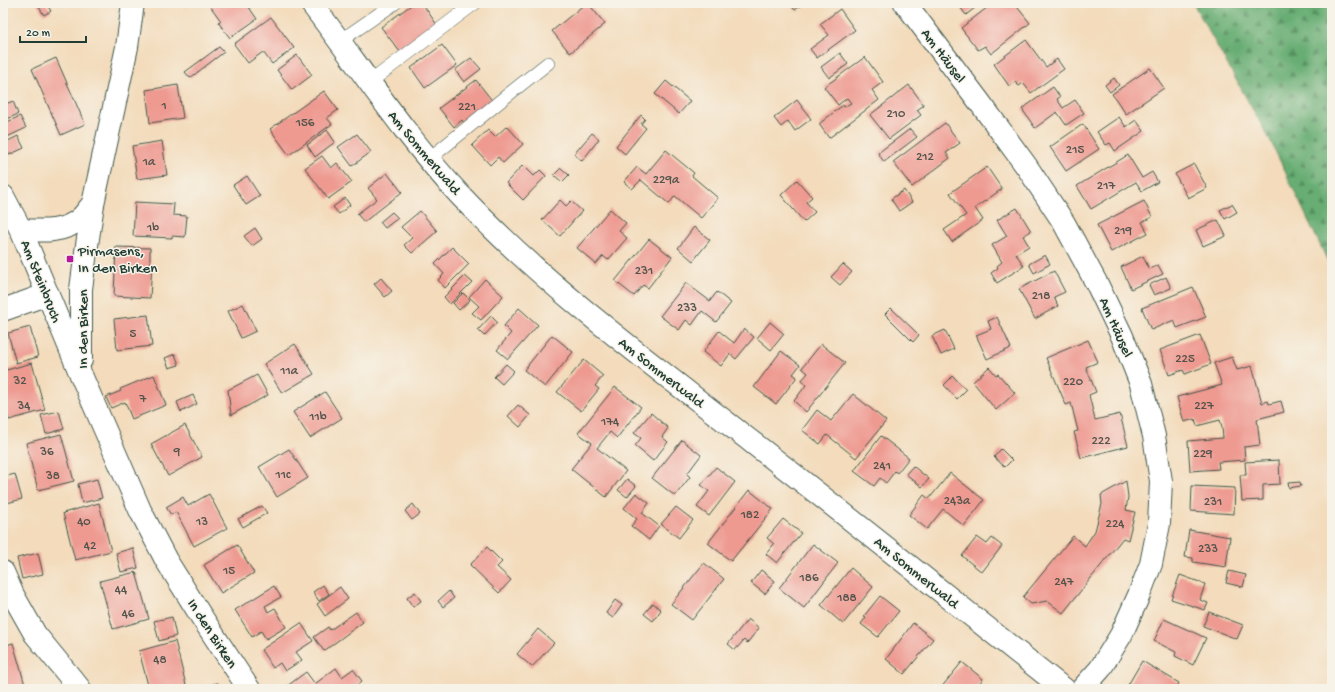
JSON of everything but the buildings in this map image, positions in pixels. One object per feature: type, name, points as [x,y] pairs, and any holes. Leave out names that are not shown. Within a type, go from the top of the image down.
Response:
[{"type":"street","name":"In den Birken","points":[[133,3],[128,47],[93,204],[81,289],[81,376],[140,510],[166,560],[249,689]]},
{"type":"street","name":"Am Sommerwald","points":[[311,3],[401,125],[458,193],[501,236],[549,280],[605,327],[1064,689]]},
{"type":"street","name":"Am Häusel","points":[[904,3],[1027,167],[1064,223],[1098,286],[1122,336],[1141,384],[1154,436],[1161,481],[1159,524],[1151,564],[1121,635],[1100,669],[1082,689]]},
{"type":"street","name":"Am Steinbruch","points":[[3,196],[21,230],[81,376]]},
{"type":"street","name":"Am Steinbruch","points":[[21,230],[39,231],[67,227],[80,219],[93,204]]},
{"type":"street","points":[[3,310],[48,294]]},
{"type":"street","points":[[3,572],[13,595],[35,634],[80,689]]},
{"type":"lane","points":[[340,41],[395,3]]},
{"type":"lane","points":[[370,82],[475,3]]},
{"type":"lane","points":[[429,159],[548,63]]},
{"type":"green space","points":[[1193,3],[1332,3],[1332,270],[1271,142]]},
{"type":"place","name":"Pirmasens, In den Birken","points":[[70,259]]}]
